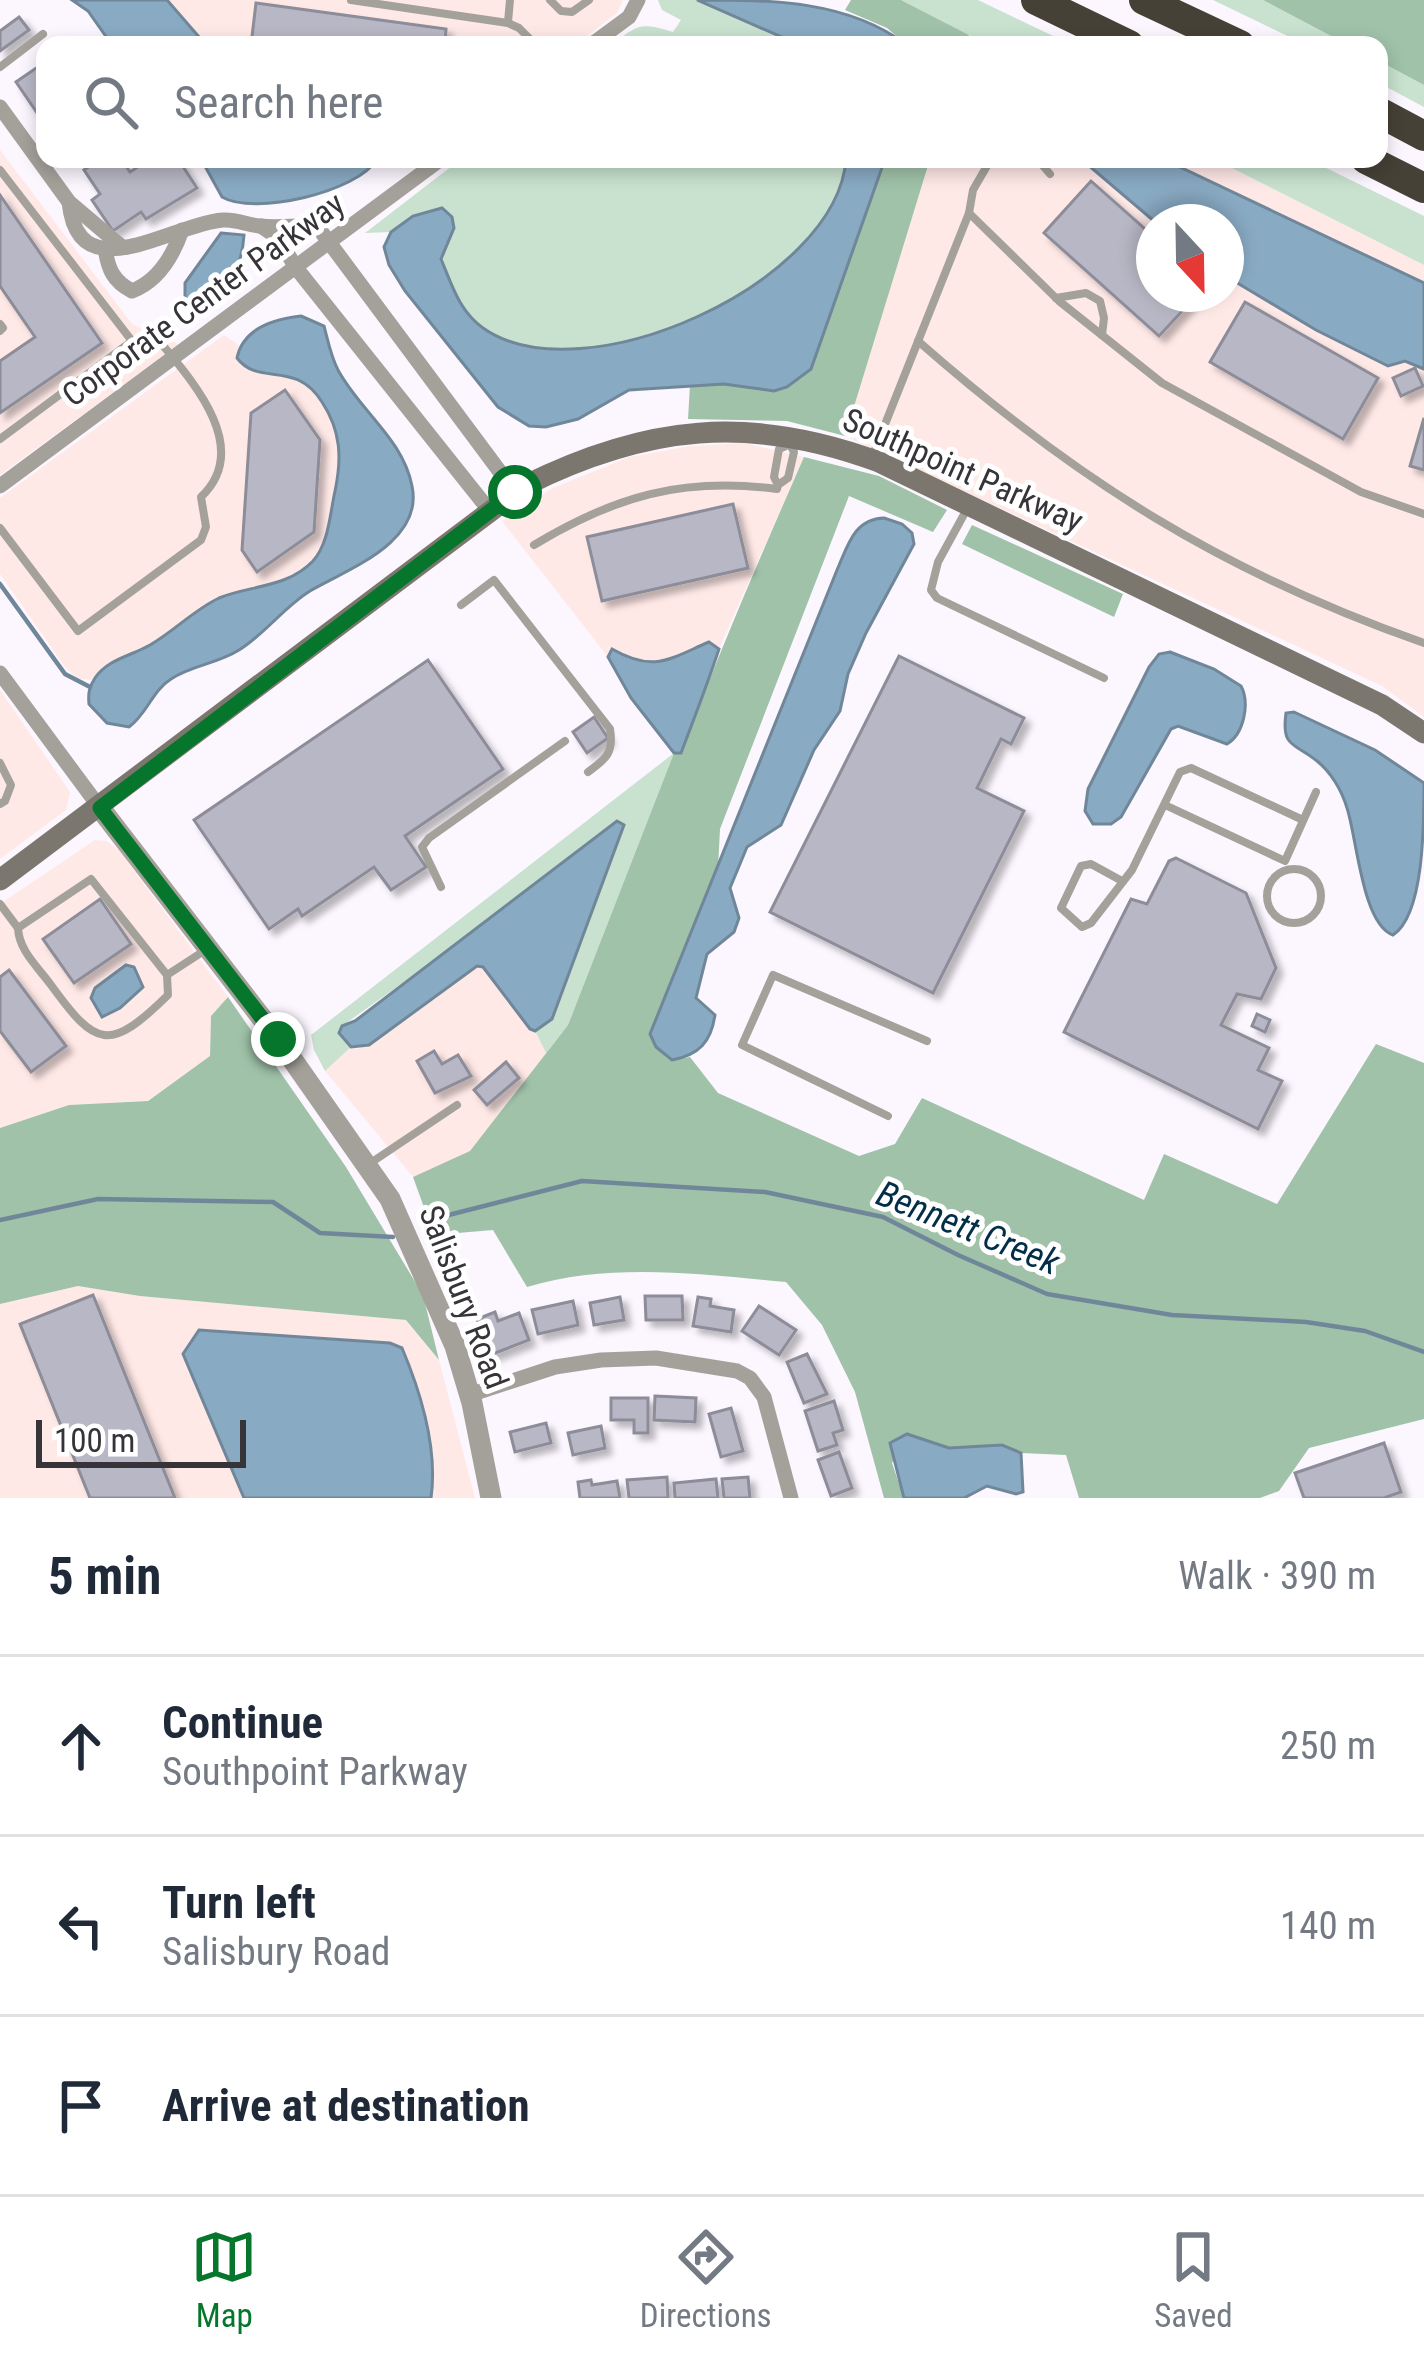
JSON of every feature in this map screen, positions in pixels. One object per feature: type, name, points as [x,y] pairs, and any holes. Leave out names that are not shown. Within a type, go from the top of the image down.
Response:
[{"type":"highway","points":[[1036,0],[1111,36]]},
{"type":"highway","points":[[1144,0],[1221,36]]},
{"type":"highway","points":[[1388,117],[1424,136]]},
{"type":"highway","points":[[1384,168],[1424,188]]},
{"type":"main road","name":"Southpoint Parkway","points":[[0,880],[515,492],[594,453],[641,440],[720,430],[872,459],[1382,705],[1424,734]]},
{"type":"street","points":[[603,36],[628,17],[638,0]]},
{"type":"street","points":[[0,107],[36,157]]},
{"type":"street","points":[[44,168],[69,202],[114,248]]},
{"type":"street","name":"Corporate Center Parkway","points":[[0,486],[429,168]]},
{"type":"street","points":[[69,202],[71,222],[84,243],[114,248],[134,247],[222,220],[317,226],[515,492]]},
{"type":"street","points":[[261,226],[277,237],[297,269],[489,510]]},
{"type":"street","points":[[84,243],[99,230]]},
{"type":"street","points":[[114,248],[108,268],[116,283],[132,291],[146,286],[161,269],[182,230]]},
{"type":"street","name":"Salisbury Road","points":[[0,673],[390,1199],[455,1346],[491,1498]]},
{"type":"street","points":[[469,1395],[555,1367],[656,1358],[737,1371],[764,1397],[791,1498]]},
{"type":"lane","points":[[351,0],[508,23],[527,36]]},
{"type":"lane","points":[[508,23],[510,0]]},
{"type":"lane","points":[[550,0],[560,11],[572,12],[590,0]]},
{"type":"lane","points":[[0,68],[36,40]]},
{"type":"lane","points":[[872,459],[969,213],[973,190],[986,168]]},
{"type":"lane","points":[[1045,168],[1050,174]]},
{"type":"lane","points":[[0,170],[132,341]]},
{"type":"lane","points":[[969,213],[1055,298],[1162,383],[1361,492],[1424,514]]},
{"type":"lane","points":[[1055,298],[1077,292],[1094,296],[1104,308],[1102,335]]},
{"type":"lane","points":[[0,439],[132,341],[155,336],[219,428],[221,468],[216,483],[201,497],[206,527],[201,540],[78,631],[0,528]]},
{"type":"lane","points":[[918,341],[990,404],[1162,525],[1312,601],[1424,643]]},
{"type":"lane","points":[[534,545],[569,524],[641,494],[730,484],[777,489],[779,449],[789,440]]},
{"type":"lane","points":[[969,506],[938,562],[931,590],[937,598],[1104,678]]},
{"type":"lane","points":[[461,605],[494,580],[610,729],[609,757],[589,772]]},
{"type":"lane","points":[[441,887],[422,847],[429,838],[565,741]]},
{"type":"lane","points":[[0,763],[11,785],[0,804]]},
{"type":"lane","points":[[1122,881],[1090,864],[1081,866],[1061,908],[1082,927],[1091,923],[1132,870],[1180,772],[1191,768],[1303,820]]},
{"type":"lane","points":[[1166,805],[1286,865],[1305,871],[1321,890],[1313,915],[1298,922],[1280,919],[1268,905],[1272,879],[1286,865],[1316,791]]},
{"type":"lane","points":[[0,904],[18,928],[25,951],[83,1029],[100,1037],[120,1032],[168,995],[167,975],[91,879],[18,928]]},
{"type":"lane","points":[[167,975],[208,948]]},
{"type":"lane","points":[[888,1116],[742,1045],[773,975],[927,1041]]},
{"type":"lane","points":[[368,1165],[457,1105]]},
{"type":"shaded area","points":[[167,0],[623,0],[617,13],[587,36],[198,36]]},
{"type":"shaded area","points":[[0,150],[132,324],[156,327],[178,345],[0,475]]},
{"type":"shaded area","points":[[927,168],[1232,168],[1424,265],[1424,717],[1382,686],[845,436]]},
{"type":"shaded area","points":[[224,335],[239,345],[237,358],[259,372],[301,379],[326,408],[338,438],[341,463],[324,544],[313,561],[276,584],[215,600],[93,680],[78,679],[0,574],[0,498]]},
{"type":"shaded area","points":[[744,443],[804,457],[719,649],[709,642],[657,664],[635,662],[613,649],[608,657],[502,521],[553,488],[629,457]]},
{"type":"shaded area","points":[[0,690],[70,792],[66,810],[0,859]]},
{"type":"shaded area","points":[[95,840],[118,849],[228,997],[211,1016],[210,1056],[147,1101],[69,1105],[0,1128],[0,904]]},
{"type":"shaded area","points":[[477,965],[535,1031],[546,1053],[470,1152],[413,1177],[325,1071],[351,1047],[358,1049]]},
{"type":"shaded area","points":[[78,1286],[406,1320],[439,1360],[475,1498],[0,1498],[0,1304]]},
{"type":"green space","points":[[658,0],[697,0],[779,36],[624,36],[640,27],[673,32],[681,20],[662,10]]},
{"type":"green space","points":[[851,0],[901,0],[969,35],[896,36],[845,10]]},
{"type":"green space","points":[[901,0],[978,0],[1053,36],[971,36]]},
{"type":"green space","points":[[1213,0],[1263,0],[1331,36],[1287,36]]},
{"type":"green space","points":[[1263,0],[1424,0],[1424,85],[1388,66],[1388,36],[1331,36]]},
{"type":"green space","points":[[1388,66],[1424,85],[1424,107],[1388,88]]},
{"type":"green space","points":[[449,168],[843,168],[832,205],[799,248],[753,285],[698,316],[639,338],[580,349],[526,346],[483,328],[462,305],[441,258],[451,239],[413,216],[391,232],[365,233]]},
{"type":"green space","points":[[882,168],[927,168],[845,436],[787,421],[688,419],[690,385],[774,391],[810,369]]},
{"type":"green space","points":[[1232,168],[1326,168],[1424,216],[1424,265]]},
{"type":"green space","points":[[804,457],[879,476],[947,510],[933,532],[849,496],[720,829],[718,868],[650,1034],[672,1060],[690,1057],[718,1093],[859,1156],[895,1144],[922,1098],[1144,1200],[1164,1154],[1277,1204],[1376,1044],[1424,1063],[1424,1419],[1309,1448],[1279,1491],[1260,1498],[1079,1498],[1066,1455],[1021,1453],[1002,1445],[949,1448],[907,1434],[892,1463],[904,1498],[884,1498],[855,1392],[822,1325],[786,1282],[623,1272],[527,1287],[493,1230],[434,1235],[413,1177],[470,1151],[568,1025],[674,753],[681,753]]},
{"type":"green space","points":[[972,525],[1123,594],[1114,617],[962,544]]},
{"type":"green space","points":[[674,753],[568,1025],[546,1053],[535,1031],[552,1019],[623,826],[342,1026],[340,1033],[351,1047],[325,1071],[311,1035]]},
{"type":"green space","points":[[228,997],[346,1167],[423,1295],[439,1360],[406,1320],[78,1286],[0,1304],[0,1128],[69,1105],[148,1101],[210,1056],[211,1016]]},
{"type":"water","points":[[72,0],[167,0],[198,36],[106,36],[88,11]]},
{"type":"water","points":[[697,0],[808,6],[859,19],[893,36],[779,36]]},
{"type":"water","points":[[206,168],[369,168],[349,182],[304,198],[257,204],[222,197]]},
{"type":"water","points":[[843,168],[882,168],[811,369],[774,391],[724,384],[629,390],[578,419],[546,427],[529,426],[498,407],[405,291],[384,247],[391,232],[413,216],[442,208],[452,217],[454,228],[441,259],[462,306],[475,321],[527,346],[580,349],[639,338],[698,316],[753,285],[799,248],[832,205]]},
{"type":"water","points":[[1092,168],[1182,168],[1424,283],[1424,369],[1405,361],[1388,366],[1244,287],[1244,204],[1136,206]]},
{"type":"water","points":[[221,233],[244,235],[236,270],[224,290],[195,306],[185,298],[185,283]]},
{"type":"water","points":[[301,316],[324,326],[338,370],[400,454],[412,486],[413,506],[406,523],[380,551],[301,597],[239,650],[171,679],[129,727],[107,723],[89,704],[93,681],[106,666],[150,645],[219,598],[303,570],[322,546],[339,467],[336,434],[328,413],[300,381],[256,371],[237,358],[253,332]]},
{"type":"water","points":[[884,518],[902,524],[912,533],[914,544],[866,633],[848,674],[840,711],[814,750],[781,825],[747,847],[730,888],[739,918],[734,932],[707,954],[696,998],[715,1015],[710,1033],[696,1051],[672,1060],[656,1047],[650,1034],[845,551],[859,528]]},
{"type":"water","points":[[709,642],[719,649],[681,753],[674,753],[631,698],[608,657],[612,649],[639,660],[661,661]]},
{"type":"water","points":[[1170,652],[1214,669],[1241,686],[1245,701],[1241,726],[1227,744],[1178,726],[1171,729],[1121,817],[1111,824],[1093,824],[1085,811],[1088,789],[1149,667],[1159,654]]},
{"type":"water","points":[[1294,712],[1375,750],[1424,783],[1416,889],[1411,909],[1393,935],[1383,928],[1367,898],[1339,789],[1322,765],[1288,739],[1286,713]]},
{"type":"water","points":[[617,821],[624,825],[552,1019],[535,1031],[530,1029],[483,967],[477,966],[369,1045],[351,1047],[339,1033],[342,1026],[355,1021]]},
{"type":"water","points":[[126,965],[134,967],[143,987],[102,1017],[91,998],[95,988]]},
{"type":"water","points":[[199,1330],[390,1343],[402,1348],[426,1421],[431,1498],[244,1498],[183,1354]]},
{"type":"water","points":[[907,1434],[949,1448],[1002,1445],[1021,1453],[1023,1492],[987,1486],[964,1498],[904,1498],[890,1443]]},
{"type":"building","points":[[256,3],[446,29],[446,36],[252,36]]},
{"type":"building","points":[[19,17],[29,30],[0,51],[0,31]]},
{"type":"building","points":[[36,68],[36,111],[16,82]]},
{"type":"building","points":[[184,168],[197,188],[146,219],[141,212],[113,231],[92,200],[100,194],[84,170]]},
{"type":"building","points":[[1091,181],[1136,221],[1136,312],[1181,312],[1159,336],[1044,233]]},
{"type":"building","points":[[0,195],[102,343],[0,413],[0,361],[35,337],[0,286]]},
{"type":"building","points":[[1244,304],[1378,378],[1343,439],[1210,362],[1239,312],[1244,312]]},
{"type":"building","points":[[1415,368],[1423,386],[1401,396],[1393,378]]},
{"type":"building","points":[[285,390],[320,440],[314,532],[257,572],[242,550],[251,413]]},
{"type":"building","points":[[1424,418],[1424,470],[1410,466]]},
{"type":"building","points":[[733,504],[748,568],[602,601],[587,537]]},
{"type":"building","points":[[899,656],[1024,718],[1011,744],[1001,739],[977,788],[1024,811],[933,993],[770,912]]},
{"type":"building","points":[[428,660],[503,769],[405,836],[426,867],[391,890],[374,867],[302,916],[298,909],[269,929],[194,820]]},
{"type":"building","points":[[594,717],[608,738],[587,753],[573,732]]},
{"type":"building","points":[[1176,858],[1246,893],[1276,968],[1261,999],[1237,994],[1221,1025],[1269,1048],[1258,1070],[1282,1081],[1258,1129],[1064,1032],[1131,899],[1147,904],[1169,861]]},
{"type":"building","points":[[100,899],[131,944],[74,983],[43,939]]},
{"type":"building","points":[[9,970],[66,1046],[31,1072],[0,1031],[0,977]]},
{"type":"building","points":[[1257,1014],[1270,1020],[1265,1032],[1252,1026]]},
{"type":"building","points":[[434,1051],[442,1064],[458,1055],[471,1076],[435,1093],[417,1061]]},
{"type":"building","points":[[506,1062],[519,1078],[487,1105],[474,1090]]},
{"type":"building","points":[[93,1295],[175,1498],[90,1498],[20,1324]]},
{"type":"building","points":[[645,1296],[682,1296],[683,1320],[646,1320]]},
{"type":"building","points":[[620,1297],[624,1320],[594,1325],[590,1303]]},
{"type":"building","points":[[698,1297],[711,1299],[710,1306],[734,1310],[731,1332],[693,1326]]},
{"type":"building","points":[[573,1301],[578,1325],[538,1334],[532,1310]]},
{"type":"building","points":[[759,1306],[796,1330],[779,1355],[742,1331]]},
{"type":"building","points":[[495,1312],[498,1321],[519,1313],[529,1340],[490,1355],[477,1319]]},
{"type":"building","points":[[807,1354],[827,1394],[804,1403],[787,1362]]},
{"type":"building","points":[[655,1396],[696,1398],[695,1422],[654,1420]]},
{"type":"building","points":[[611,1398],[648,1398],[648,1433],[634,1433],[634,1420],[611,1420]]},
{"type":"building","points":[[834,1401],[843,1430],[833,1433],[837,1445],[818,1451],[805,1411]]},
{"type":"building","points":[[731,1408],[743,1451],[721,1457],[709,1414]]},
{"type":"building","points":[[546,1423],[551,1443],[515,1452],[510,1432]]},
{"type":"building","points":[[601,1426],[605,1448],[573,1455],[568,1433]]},
{"type":"building","points":[[1384,1443],[1401,1492],[1384,1498],[1304,1498],[1295,1473]]},
{"type":"building","points":[[839,1452],[852,1488],[831,1496],[818,1460]]},
{"type":"building","points":[[667,1477],[668,1498],[629,1498],[627,1480]]},
{"type":"building","points":[[748,1477],[750,1498],[724,1498],[722,1479]]},
{"type":"building","points":[[716,1479],[718,1498],[675,1498],[674,1483]]},
{"type":"building","points":[[591,1480],[592,1485],[617,1481],[620,1498],[580,1498],[578,1482]]},
{"type":"waterway","points":[[0,584],[65,674],[90,687]]},
{"type":"waterway","name":"Bennett Creek","points":[[421,1222],[582,1181],[765,1192],[883,1217],[1047,1294],[1172,1315],[1306,1322],[1365,1331],[1424,1352]]},
{"type":"waterway","name":"Bennett Creek","points":[[0,1220],[98,1199],[273,1202],[320,1233],[393,1237]]},
{"type":"route","points":[[278,1039],[100,808],[515,492]]}]
